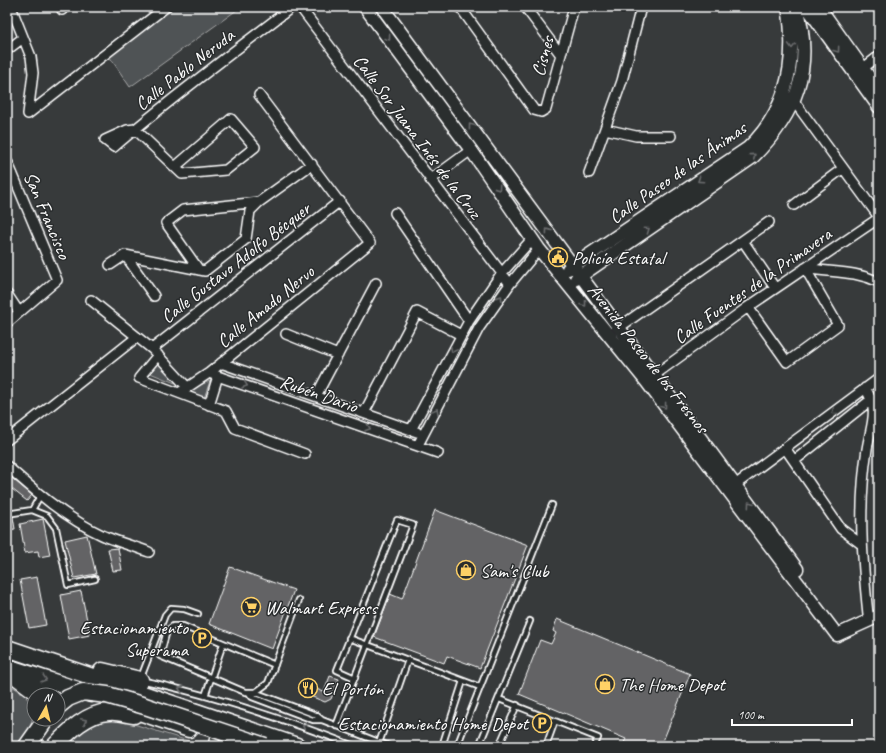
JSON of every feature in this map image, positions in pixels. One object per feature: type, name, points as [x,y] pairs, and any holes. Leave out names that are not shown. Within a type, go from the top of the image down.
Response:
[{"type":"highway","points":[[7,648],[297,746]]},
{"type":"highway","points":[[28,656],[54,656],[140,680]]},
{"type":"highway","points":[[7,668],[31,687]]},
{"type":"highway","points":[[7,668],[108,700],[214,741],[242,746]]},
{"type":"highway","points":[[66,700],[83,692],[107,695],[145,706],[265,746]]},
{"type":"highway","points":[[55,746],[78,724],[98,714],[109,711],[150,717]]},
{"type":"highway","points":[[28,746],[41,727]]},
{"type":"highway","points":[[35,746],[44,727]]},
{"type":"street","points":[[11,7],[31,57],[33,73],[28,114],[166,7]]},
{"type":"street","name":"Calle Pablo Neruda","points":[[174,167],[135,129],[292,7]]},
{"type":"street","name":"Calle Sor Juana Inés de la Cruz","points":[[300,7],[510,284]]},
{"type":"street","name":"Avenida Paseo de los Fresnos","points":[[364,7],[471,150],[536,244],[569,284],[608,336],[650,378]]},
{"type":"street","name":"Avenida Paseo de los Fresnos","points":[[382,7],[573,265],[582,275],[620,328],[650,378],[838,631],[875,613]]},
{"type":"street","name":"Cisnes","points":[[460,7],[534,110],[541,112],[546,109],[574,7]]},
{"type":"street","points":[[525,7],[560,55]]},
{"type":"street","points":[[589,173],[622,81],[641,7]]},
{"type":"street","name":"Calle Paseo de las Ánimas","points":[[561,274],[748,148],[760,136],[772,118],[785,88],[792,60],[792,40],[788,7]]},
{"type":"street","name":"Calle Paseo de las Ánimas","points":[[569,284],[753,157],[767,143],[778,128],[793,101],[800,83],[804,59],[803,30],[797,7]]},
{"type":"street","points":[[807,7],[879,107]]},
{"type":"street","points":[[819,7],[879,91]]},
{"type":"street","points":[[803,30],[805,23],[813,22],[819,25]]},
{"type":"street","points":[[7,50],[23,38]]},
{"type":"street","points":[[862,68],[879,56]]},
{"type":"street","points":[[785,88],[879,217]]},
{"type":"street","points":[[259,95],[340,201]]},
{"type":"street","points":[[231,119],[255,147],[226,170],[182,174],[174,167],[231,119]]},
{"type":"street","points":[[605,129],[636,136],[671,136]]},
{"type":"street","points":[[430,180],[471,150]]},
{"type":"street","points":[[482,166],[494,157]]},
{"type":"street","name":"San Francisco","points":[[8,163],[10,178],[57,280],[19,312]]},
{"type":"street","points":[[110,265],[125,255],[205,271],[246,239],[250,211],[259,202],[312,164]]},
{"type":"street","points":[[794,204],[842,168]]},
{"type":"street","name":"Calle Amado Nervo","points":[[179,393],[209,373],[370,242],[340,201]]},
{"type":"street","name":"Calle Gustavo Adolfo Bécquer","points":[[155,352],[340,201]]},
{"type":"street","points":[[199,270],[166,222],[183,210],[259,202]]},
{"type":"street","points":[[395,213],[469,321]]},
{"type":"street","name":"Calle Fuentes de la Primavera","points":[[650,378],[775,288],[879,217]]},
{"type":"street","points":[[608,336],[769,222]]},
{"type":"street","points":[[743,241],[775,288]]},
{"type":"street","points":[[411,430],[469,321],[501,274],[536,244]]},
{"type":"street","points":[[418,445],[480,328],[536,244]]},
{"type":"street","points":[[125,255],[154,296]]},
{"type":"street","points":[[805,268],[830,272],[856,273],[879,282]]},
{"type":"street","points":[[748,307],[787,362],[838,325],[805,268]]},
{"type":"street","points":[[316,396],[376,283]]},
{"type":"street","points":[[7,294],[19,312],[7,323]]},
{"type":"street","points":[[91,300],[155,352],[188,387]]},
{"type":"street","points":[[364,413],[417,312],[461,335]]},
{"type":"street","points":[[286,334],[338,355]]},
{"type":"street","points":[[7,440],[137,337]]},
{"type":"street","points":[[155,352],[139,378],[226,411],[235,428],[305,454]]},
{"type":"street","name":"Rubén Darío","points":[[221,362],[424,434]]},
{"type":"street","name":"Rubén Darío","points":[[209,373],[438,453]]},
{"type":"street","points":[[209,405],[218,376]]},
{"type":"street","points":[[732,487],[878,379]]},
{"type":"street","points":[[865,388],[872,400],[874,409],[865,460],[861,505],[861,544],[875,613]]},
{"type":"street","points":[[794,461],[872,400]]},
{"type":"street","points":[[785,448],[841,529],[861,544]]},
{"type":"street","points":[[7,466],[40,496],[98,534],[149,552]]},
{"type":"lane","points":[[32,510],[40,496]]},
{"type":"lane","points":[[457,746],[552,505]]},
{"type":"lane","points":[[7,514],[32,510],[47,516],[56,528],[68,584],[96,579]]},
{"type":"lane","points":[[336,726],[355,678],[366,644],[413,525],[397,520],[349,638],[337,670],[355,678]]},
{"type":"lane","points":[[251,694],[268,683],[299,600]]},
{"type":"lane","points":[[198,614],[184,609],[171,608],[164,615],[140,680],[205,696],[296,724],[354,746]]},
{"type":"lane","points":[[479,746],[530,621]]},
{"type":"lane","points":[[275,666],[183,626],[173,626],[167,631],[160,656],[251,694],[316,715],[322,720],[336,726],[379,744],[389,746]]},
{"type":"lane","points":[[349,638],[480,687]]},
{"type":"lane","points":[[205,696],[223,644]]},
{"type":"lane","points":[[379,744],[408,660]]},
{"type":"lane","points":[[442,746],[463,681]]},
{"type":"lane","points":[[498,698],[598,738],[594,746]]},
{"type":"lane","points":[[499,746],[517,705]]},
{"type":"lane","points":[[546,746],[555,721]]},
{"type":"shaded area","points":[[170,7],[241,7],[130,87],[107,53]]},
{"type":"shaded area","points":[[157,359],[180,380],[175,383],[145,371]]},
{"type":"shaded area","points":[[210,381],[204,398],[187,390]]},
{"type":"shaded area","points":[[7,684],[26,697],[26,727],[30,727],[20,746],[7,746]]},
{"type":"shaded area","points":[[92,719],[127,722],[205,746],[65,746]]},
{"type":"building","points":[[7,474],[32,495],[27,501],[7,485]]},
{"type":"building","name":"Sam's Club","points":[[435,510],[528,545],[480,668],[447,656],[444,663],[374,637],[390,594],[402,599]]},
{"type":"building","points":[[13,517],[15,529],[7,530],[7,518]]},
{"type":"building","points":[[43,519],[50,555],[39,557],[38,551],[25,553],[20,524]]},
{"type":"building","points":[[87,535],[96,574],[74,578],[65,540]]},
{"type":"building","points":[[118,548],[122,570],[113,571],[108,549]]},
{"type":"building","name":"Walmart Express","points":[[230,567],[294,590],[272,649],[209,624]]},
{"type":"building","points":[[37,577],[46,625],[29,628],[20,580]]},
{"type":"building","points":[[81,591],[90,635],[69,639],[61,595]]},
{"type":"building","name":"The Home Depot","points":[[557,619],[690,674],[661,746],[622,746],[626,739],[519,694],[540,640],[551,644],[556,633],[553,631]]},
{"type":"building","name":"El Portón","points":[[330,676],[339,679],[331,699],[325,702],[300,692],[303,684],[324,692]]},
{"type":"place","name":"Policía Estatal","points":[[558,257]]},
{"type":"place","name":"Sam's Club","points":[[466,570]]},
{"type":"place","name":"Walmart Express","points":[[251,607]]},
{"type":"place","name":"Estacionamiento Superama","points":[[202,638]]},
{"type":"place","name":"The Home Depot","points":[[605,684]]},
{"type":"place","name":"El Portón","points":[[308,688]]},
{"type":"place","name":"Estacionamiento Home Depot","points":[[542,723]]}]
